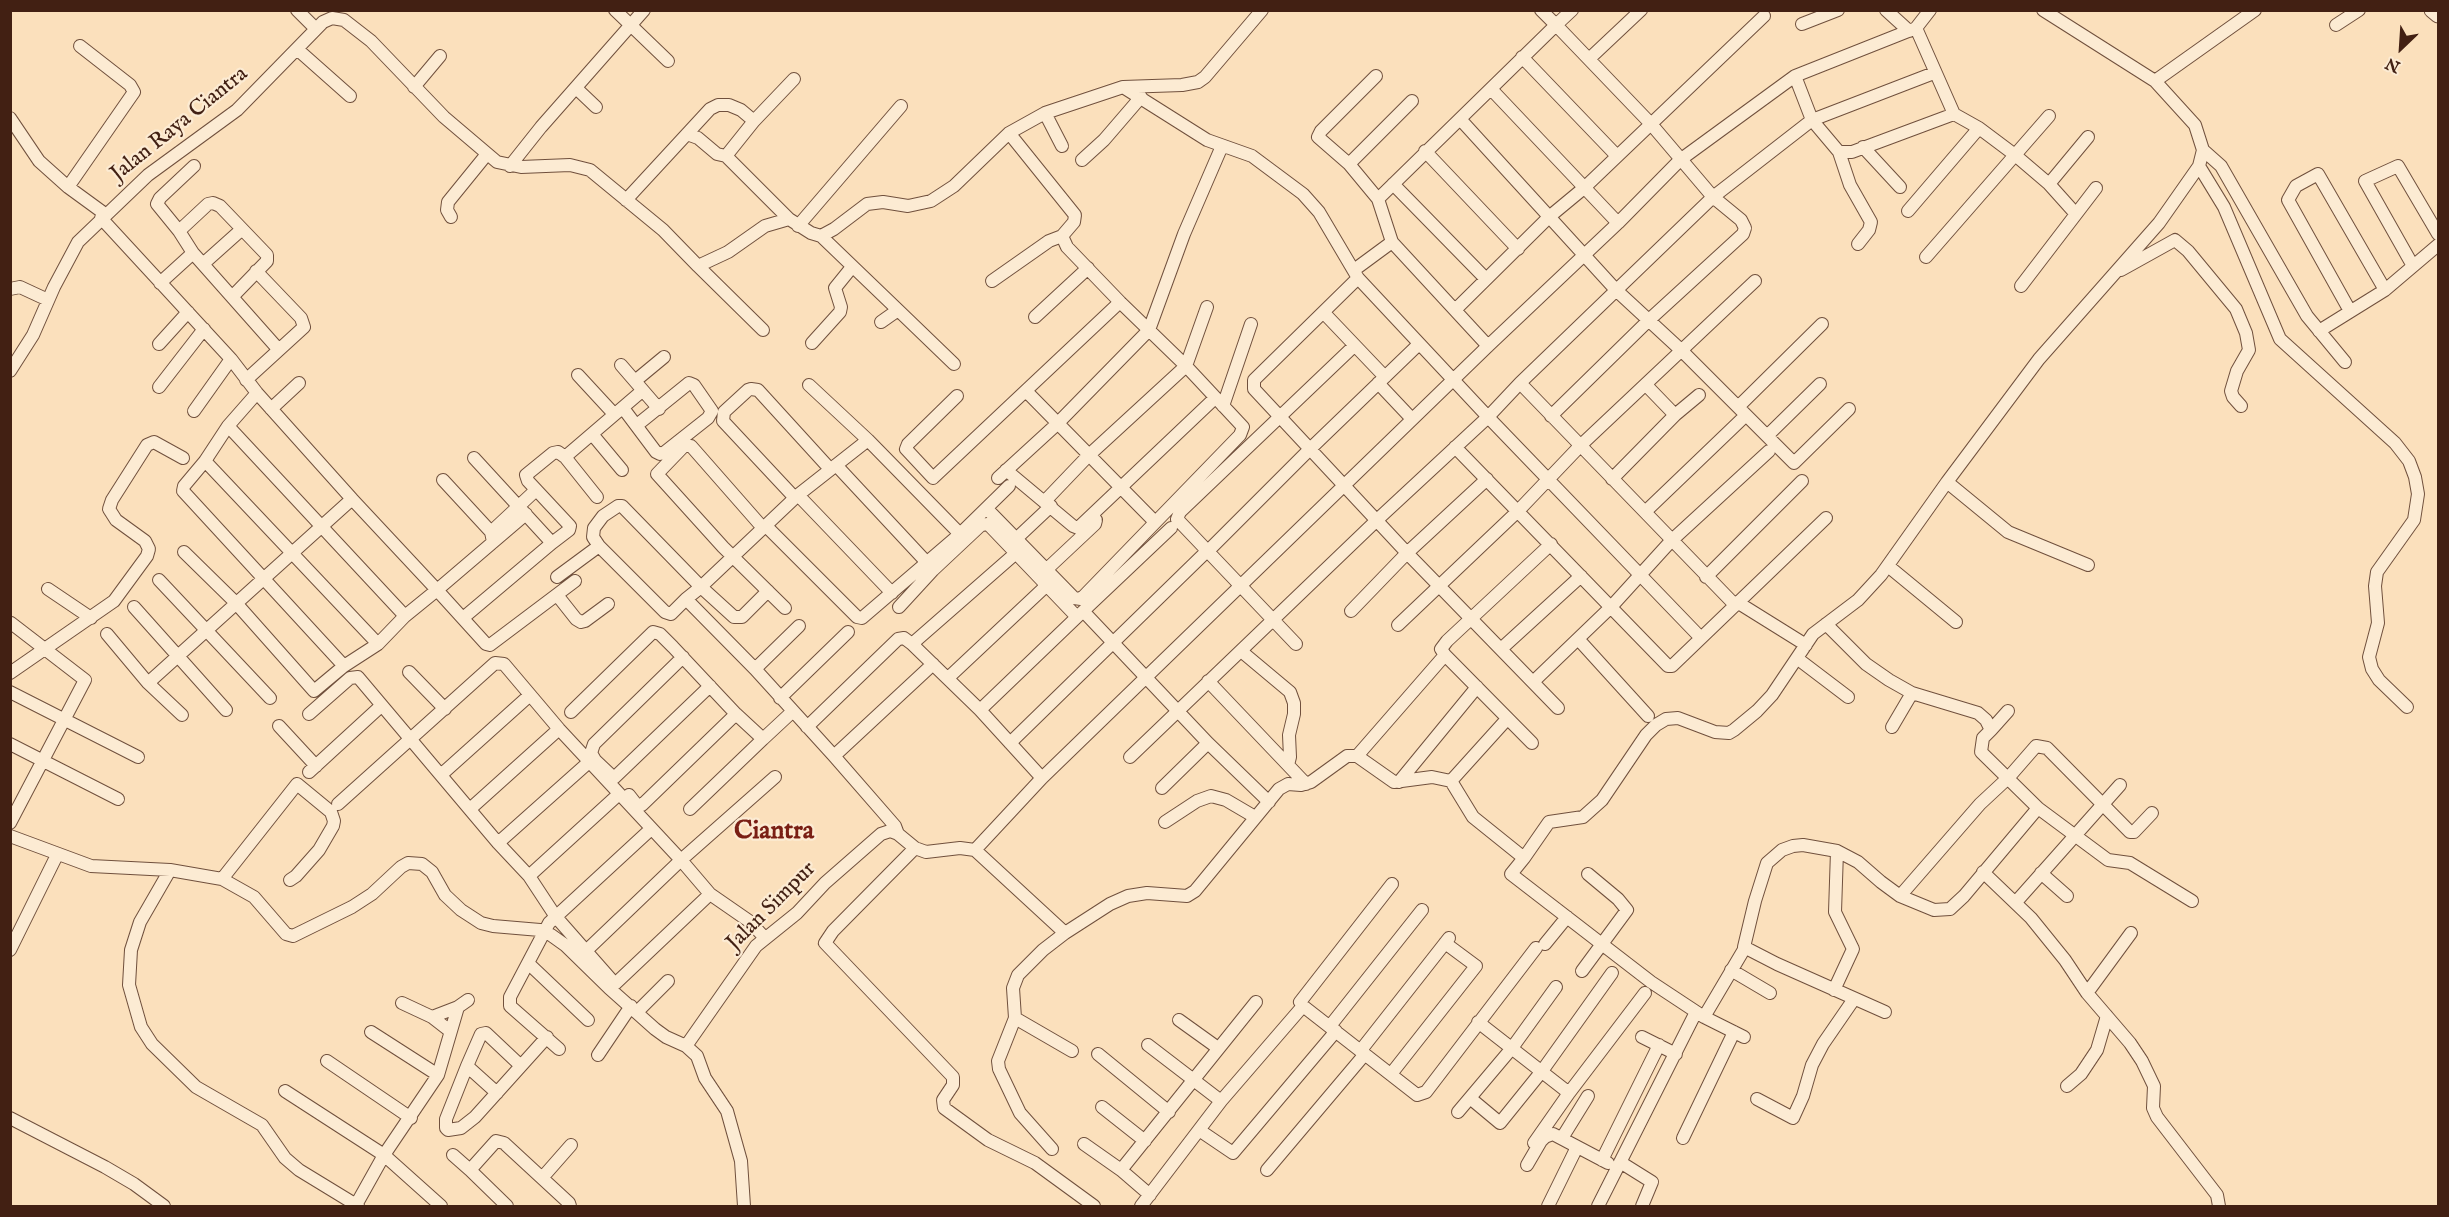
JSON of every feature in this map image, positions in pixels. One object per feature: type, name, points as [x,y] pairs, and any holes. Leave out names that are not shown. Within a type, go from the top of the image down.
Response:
[{"type":"street","points":[[297,10],[316,29]]},
{"type":"street","points":[[615,10],[668,62]]},
{"type":"street","points":[[510,166],[541,127],[644,10]]},
{"type":"street","points":[[821,236],[867,204],[883,202],[908,206],[931,201],[954,186],[1009,133],[1045,113],[1123,87],[1182,85],[1198,82],[1225,55],[1262,10]]},
{"type":"street","points":[[1541,10],[1651,124],[1713,197],[1744,224],[1744,231],[1551,416]]},
{"type":"street","points":[[1378,199],[1572,10]]},
{"type":"street","points":[[1589,59],[1641,10]]},
{"type":"street","points":[[1802,24],[1838,10]]},
{"type":"street","points":[[1886,10],[1912,30],[1954,114],[1979,128],[2015,155],[2049,184],[2075,213]]},
{"type":"street","points":[[975,850],[1042,778],[1344,484],[1618,223],[1680,160],[1795,76],[1912,30],[1930,10]]},
{"type":"street","points":[[1683,1138],[1739,1034],[1700,1014],[1651,982],[1511,874],[1551,821],[1583,817],[1602,800],[1656,725],[1666,719],[1678,718],[1715,732],[1729,732],[1757,711],[1772,696],[1806,645],[1826,624],[1858,600],[1888,566],[1947,482],[2039,359],[2159,224],[2199,166],[2203,150],[2195,124],[2155,81],[2043,10]]},
{"type":"street","points":[[2336,25],[2359,10]]},
{"type":"street","points":[[2432,10],[2439,15]]},
{"type":"street","points":[[2155,81],[2203,50],[2247,12]]},
{"type":"street","points":[[1455,310],[1549,216],[1584,188],[1764,16]]},
{"type":"street","name":"Jalan Raya Ciantra","points":[[10,371],[33,336],[48,300],[78,242],[103,216],[164,162],[203,137],[237,110],[316,29],[332,18],[344,20],[371,40],[444,117],[497,162],[510,166],[560,164],[580,166],[590,170],[663,230],[763,330]]},
{"type":"street","points":[[68,187],[134,92],[130,86],[80,46]]},
{"type":"street","points":[[297,49],[350,96]]},
{"type":"street","points":[[414,87],[440,56]]},
{"type":"street","points":[[1522,57],[1617,156]]},
{"type":"street","points":[[1130,757],[1488,417],[1520,383],[1713,197],[1812,120],[1934,73]]},
{"type":"street","points":[[1376,76],[1318,135],[1320,140],[1349,164],[1378,199],[1392,242],[1488,346]]},
{"type":"street","points":[[1795,76],[1812,120],[1839,152],[1850,185],[1871,222],[1869,230],[1858,244]]},
{"type":"street","points":[[726,156],[754,121],[794,79]]},
{"type":"street","points":[[1123,87],[1208,140],[1252,156],[1303,194],[1319,212],[1356,274],[1453,381],[1700,637]]},
{"type":"street","points":[[576,88],[596,107]]},
{"type":"street","points":[[1491,89],[1618,223]]},
{"type":"street","points":[[1082,160],[1104,140],[1141,97]]},
{"type":"street","points":[[1349,164],[1412,101]]},
{"type":"street","points":[[626,200],[706,111],[718,105],[741,110],[754,121]]},
{"type":"street","points":[[698,266],[729,252],[765,226],[793,222],[901,106]]},
{"type":"street","points":[[1045,113],[1062,146]]},
{"type":"street","points":[[1839,152],[1850,153],[1954,114]]},
{"type":"street","points":[[1926,257],[2049,116]]},
{"type":"street","points":[[10,118],[33,155],[103,216],[160,283],[231,359],[256,393],[486,644],[490,645],[575,581]]},
{"type":"street","points":[[1460,119],[1616,290],[1682,351],[1794,463],[1849,409]]},
{"type":"street","points":[[1908,211],[1979,128]]},
{"type":"street","points":[[992,281],[1049,240],[1062,236],[1074,222],[1075,215],[1009,133]]},
{"type":"street","points":[[687,134],[698,138],[717,154],[726,156],[793,222],[821,236],[954,363]]},
{"type":"street","points":[[2049,184],[2088,137]]},
{"type":"street","points":[[1222,146],[1184,234],[1149,330],[1057,424],[1002,474],[1048,503],[1076,527],[1081,526],[1219,402],[1251,324]]},
{"type":"street","points":[[1863,147],[1900,187]]},
{"type":"street","points":[[2203,150],[2221,166],[2307,316],[2345,362]]},
{"type":"street","points":[[1425,151],[1518,249]]},
{"type":"street","points":[[452,217],[447,210],[448,202],[487,154]]},
{"type":"street","points":[[194,166],[157,203],[193,253],[279,350]]},
{"type":"street","points":[[2199,166],[2224,207],[2280,339],[2395,443],[2409,461],[2418,494],[2414,520],[2377,572],[2374,586],[2378,623],[2369,657],[2372,669],[2379,680],[2407,707]]},
{"type":"street","points":[[2414,266],[2365,181],[2398,166],[2439,234]]},
{"type":"street","points":[[2350,311],[2288,200],[2296,186],[2318,174],[2385,290]]},
{"type":"street","points":[[1393,184],[1486,279]]},
{"type":"street","points":[[2021,286],[2096,188]]},
{"type":"street","points":[[179,231],[210,203],[220,206],[267,255],[267,261],[233,296]]},
{"type":"street","points":[[203,264],[241,230]]},
{"type":"street","points":[[785,608],[733,557],[657,476],[659,471],[684,446],[694,448],[765,527],[857,617],[867,616],[892,593],[983,525],[990,525],[1016,553],[1074,598],[1083,599],[1242,433],[1242,426],[1186,366],[1069,249],[1062,236]]},
{"type":"street","points":[[2115,273],[2175,240],[2188,251],[2227,297],[2244,327],[2249,350],[2237,371],[2231,391],[2241,406]]},
{"type":"street","points":[[1392,242],[1356,274],[1324,313],[1253,381],[1254,389],[1407,553],[1558,708]]},
{"type":"street","points":[[2319,331],[2385,290],[2439,245]]},
{"type":"street","points":[[160,283],[193,253]]},
{"type":"street","points":[[812,342],[840,312],[841,307],[835,288],[852,267]]},
{"type":"street","points":[[1035,317],[1088,268]]},
{"type":"street","points":[[246,380],[302,329],[304,323],[256,271]]},
{"type":"street","points":[[1398,625],[1518,511],[1580,446],[1755,281]]},
{"type":"street","points":[[10,289],[20,287],[48,300]]},
{"type":"street","points":[[957,396],[908,444],[906,449],[933,478],[1120,302]]},
{"type":"street","points":[[1017,538],[1088,456],[1186,366],[1207,307]]},
{"type":"street","points":[[881,322],[898,310]]},
{"type":"street","points":[[159,344],[188,312]]},
{"type":"street","points":[[1324,313],[1354,346],[1412,419]]},
{"type":"street","points":[[1645,512],[1822,324]]},
{"type":"street","points":[[159,387],[204,329]]},
{"type":"street","points":[[1010,742],[1419,344]]},
{"type":"street","points":[[1296,644],[1242,585],[1178,521],[1178,516],[1354,346]]},
{"type":"street","points":[[565,457],[618,411],[664,357]]},
{"type":"street","points":[[194,411],[231,359]]},
{"type":"street","points":[[621,365],[659,409]]},
{"type":"street","points":[[578,375],[637,425],[656,452],[662,454],[708,418],[712,411],[694,385],[689,383],[637,425]]},
{"type":"street","points":[[271,409],[299,383]]},
{"type":"street","points":[[1520,383],[1706,577],[1736,603],[1806,645]]},
{"type":"street","points":[[1767,436],[1820,384]]},
{"type":"street","points":[[809,385],[868,440],[960,534]]},
{"type":"street","points":[[1646,385],[1676,415]]},
{"type":"street","points":[[892,593],[723,421],[724,412],[748,390],[758,390],[930,566]]},
{"type":"street","points":[[1026,391],[1155,522]]},
{"type":"street","points":[[256,393],[228,426],[205,461],[184,486],[183,491],[344,666]]},
{"type":"street","points":[[1612,479],[1699,395]]},
{"type":"street","points":[[228,426],[405,616]]},
{"type":"street","points":[[592,434],[622,470]]},
{"type":"street","points":[[768,591],[742,617],[731,616],[701,586],[622,506],[618,506],[603,516],[594,528],[593,537],[599,546],[666,614],[671,614],[686,599],[701,586],[733,557],[797,497],[868,440]]},
{"type":"street","points":[[10,673],[114,601],[149,554],[145,541],[112,516],[109,509],[112,500],[148,443],[156,443],[183,458]]},
{"type":"street","points":[[1455,447],[1668,666],[1672,666],[1826,518]]},
{"type":"street","points":[[1533,682],[1579,640],[1671,541],[1769,451]]},
{"type":"street","points":[[463,618],[569,530],[570,526],[526,478],[528,473],[556,452],[565,457],[597,497]]},
{"type":"street","points":[[474,458],[552,543]]},
{"type":"street","points":[[205,461],[378,644]]},
{"type":"street","points":[[1351,611],[1407,553],[1487,479]]},
{"type":"street","points":[[442,480],[492,537]]},
{"type":"street","points":[[1706,577],[1802,481]]},
{"type":"street","points":[[1947,482],[2008,532],[2088,565]]},
{"type":"street","points":[[899,607],[930,566],[1009,486]]},
{"type":"street","points":[[184,552],[235,602],[314,691],[344,666],[378,644],[405,616],[437,590],[522,510],[536,490]]},
{"type":"street","points":[[148,683],[235,602],[352,499]]},
{"type":"street","points":[[987,509],[1017,538],[1048,578],[1081,614],[1269,802]]},
{"type":"street","points":[[948,678],[1048,578],[1095,524],[1096,520],[1092,516]]},
{"type":"street","points":[[980,710],[1171,528]]},
{"type":"street","points":[[1532,743],[1445,655],[1442,649],[1443,645],[1470,618],[1551,544]]},
{"type":"street","points":[[557,577],[599,546]]},
{"type":"street","points":[[912,644],[1016,553]]},
{"type":"street","points":[[1888,566],[1956,622]]},
{"type":"street","points":[[1501,649],[1581,576]]},
{"type":"street","points":[[159,580],[270,698]]},
{"type":"street","points":[[48,590],[91,618]]},
{"type":"street","points":[[557,595],[581,622],[608,604]]},
{"type":"street","points":[[686,599],[755,669],[834,756],[896,828],[898,834],[915,848],[932,852],[960,848],[975,850],[1065,933]]},
{"type":"street","points":[[134,607],[226,710]]},
{"type":"street","points":[[10,623],[46,648],[85,680],[10,823]]},
{"type":"street","points":[[1826,624],[1866,664],[1889,680],[1912,693],[1978,713],[1986,720],[1991,730]]},
{"type":"street","points":[[755,669],[799,626]]},
{"type":"street","points":[[780,698],[848,632]]},
{"type":"street","points":[[571,712],[651,633],[660,634],[763,739]]},
{"type":"street","points":[[107,634],[148,683],[182,715]]},
{"type":"street","points":[[807,727],[898,639],[904,638],[980,710],[1042,778]]},
{"type":"street","points":[[1579,640],[1648,716]]},
{"type":"street","points":[[1241,651],[1290,692],[1294,703],[1294,714],[1289,735],[1288,765]]},
{"type":"street","points":[[1357,756],[1445,655]]},
{"type":"street","points":[[683,657],[592,747],[591,755],[636,804],[642,805],[736,714]]},
{"type":"street","points":[[1798,659],[1848,697]]},
{"type":"street","points":[[338,804],[498,663],[507,666],[559,729],[710,894],[749,921],[765,938]]},
{"type":"street","points":[[834,756],[933,664]]},
{"type":"street","points":[[409,672],[445,709]]},
{"type":"street","points":[[309,714],[353,676],[358,677],[498,843],[529,876],[556,916],[615,984],[710,894]]},
{"type":"street","points":[[1208,681],[1306,784]]},
{"type":"street","points":[[614,778],[710,686]]},
{"type":"street","points":[[1399,782],[1477,687]]},
{"type":"street","points":[[10,692],[66,718],[138,757]]},
{"type":"street","points":[[1893,727],[1912,693]]},
{"type":"street","points":[[442,774],[530,695]]},
{"type":"street","points":[[279,726],[313,769],[381,706]]},
{"type":"street","points":[[2008,711],[1983,738],[1981,751],[2038,807],[2108,861],[2130,863],[2192,901]]},
{"type":"street","points":[[690,808],[792,712]]},
{"type":"street","points":[[1451,781],[1507,719]]},
{"type":"street","points":[[470,809],[559,729]]},
{"type":"street","points":[[1162,788],[1208,743]]},
{"type":"street","points":[[10,744],[118,799]]},
{"type":"street","points":[[1900,896],[1980,804],[2009,777],[2035,746],[2044,746],[2132,833],[2152,813]]},
{"type":"street","points":[[1052,1149],[1020,1113],[998,1065],[1015,1018],[1013,988],[1018,975],[1048,946],[1110,904],[1128,896],[1147,892],[1181,897],[1192,894],[1255,817],[1285,785],[1306,784],[1328,772],[1347,756],[1357,756],[1393,781],[1429,777],[1451,781],[1473,817],[1524,858]]},
{"type":"street","points":[[498,843],[589,762]]},
{"type":"street","points":[[587,950],[681,860],[775,777]]},
{"type":"street","points":[[222,879],[297,784],[331,812],[334,820],[319,850],[290,880]]},
{"type":"street","points":[[2016,902],[2120,785]]},
{"type":"street","points":[[529,876],[619,794]]},
{"type":"street","points":[[1165,822],[1197,801],[1211,796],[1226,800],[1255,817]]},
{"type":"street","points":[[1885,1012],[1744,947],[1767,862],[1782,850],[1803,845],[1837,851],[1858,862],[1900,896],[1934,910],[1950,909],[1956,905],[2038,807]]},
{"type":"street","points":[[559,1048],[509,1004],[510,997],[544,931],[556,916],[651,829]]},
{"type":"street","name":"Jalan Simpur","points":[[686,1046],[751,952],[765,938],[797,913],[865,846],[886,832],[898,834]]},
{"type":"street","points":[[10,836],[91,866],[170,870],[222,879],[254,897],[286,934],[293,936],[352,907],[372,894],[401,867],[414,862],[427,866],[445,895],[471,918],[481,923],[507,928],[544,931],[565,945],[655,1029],[686,1046],[697,1056],[705,1078],[727,1111],[741,1161],[744,1206]]},
{"type":"street","points":[[915,848],[833,930],[825,943],[953,1077],[953,1085],[943,1100],[944,1108],[988,1140],[1035,1163],[1086,1204]]},
{"type":"street","points":[[1834,990],[1853,949],[1835,912],[1837,851]]},
{"type":"street","points":[[10,950],[56,856]]},
{"type":"street","points":[[170,870],[140,922],[131,950],[129,985],[141,1027],[152,1044],[196,1087],[262,1125],[285,1158],[299,1170],[357,1206],[384,1155],[411,1119],[438,1075],[450,1031],[463,1004],[432,1017]]},
{"type":"street","points":[[1983,872],[2016,902],[2058,952],[2086,993],[2130,1043],[2154,1086],[2153,1108],[2157,1117],[2217,1195],[2219,1206]]},
{"type":"street","points":[[2042,873],[2067,896]]},
{"type":"street","points":[[1582,971],[1627,910],[1588,874]]},
{"type":"street","points":[[1392,884],[1300,1002],[1417,1095],[1426,1092],[1478,1022],[1540,946],[1567,917]]},
{"type":"street","points":[[1199,1130],[1233,1153],[1333,1028],[1422,910]]},
{"type":"street","points":[[2086,993],[2131,933]]},
{"type":"street","points":[[1267,1170],[1363,1052],[1447,940],[1476,966],[1391,1074]]},
{"type":"street","points":[[1598,1206],[1676,1054],[1743,951]]},
{"type":"street","points":[[528,963],[588,1020]]},
{"type":"street","points":[[1731,970],[1770,993]]},
{"type":"street","points":[[1470,1098],[1500,1123],[1542,1071],[1612,973]]},
{"type":"street","points":[[598,1055],[634,1009],[668,981]]},
{"type":"street","points":[[1458,1112],[1512,1048],[1556,987]]},
{"type":"street","points":[[1534,1143],[1645,993]]},
{"type":"street","points":[[1757,1100],[1793,1118],[1803,1096],[1812,1065],[1823,1044],[1854,999]]},
{"type":"street","points":[[1121,1170],[1256,1002]]},
{"type":"street","points":[[402,1003],[432,1017],[450,1031]]},
{"type":"street","points":[[1141,1206],[1221,1101],[1303,1006]]},
{"type":"street","points":[[2067,1086],[2081,1074],[2097,1050],[2107,1016]]},
{"type":"street","points":[[1015,1018],[1072,1051]]},
{"type":"street","points":[[1179,1020],[1218,1048]]},
{"type":"street","points":[[1478,1022],[1569,1093]]},
{"type":"street","points":[[371,1032],[438,1075]]},
{"type":"street","points":[[522,1066],[484,1033],[481,1034],[446,1119],[446,1128],[453,1130],[466,1125],[522,1066],[547,1037]]},
{"type":"street","points":[[1642,1037],[1676,1054]]},
{"type":"street","points":[[1602,1160],[1659,1045]]},
{"type":"street","points":[[1148,1046],[1221,1101]]},
{"type":"street","points":[[1098,1054],[1169,1112]]},
{"type":"street","points":[[327,1061],[411,1119]]},
{"type":"street","points":[[467,1066],[497,1093]]},
{"type":"street","points":[[285,1091],[384,1155],[441,1206]]},
{"type":"street","points":[[1562,1138],[1588,1096]]},
{"type":"street","points":[[1102,1107],[1145,1141]]},
{"type":"street","points":[[10,1118],[105,1167],[134,1184],[164,1206]]},
{"type":"street","points":[[1527,1165],[1545,1137],[1553,1134],[1602,1160],[1618,1165],[1652,1182],[1642,1206]]},
{"type":"street","points":[[470,1170],[493,1144],[500,1141],[570,1206]]},
{"type":"street","points":[[1084,1144],[1150,1194]]},
{"type":"street","points":[[542,1178],[571,1145]]},
{"type":"street","points":[[1548,1206],[1577,1147]]},
{"type":"street","points":[[453,1155],[507,1206]]},
{"type":"district","name":"Ciantra","points":[[774,833]]}]
